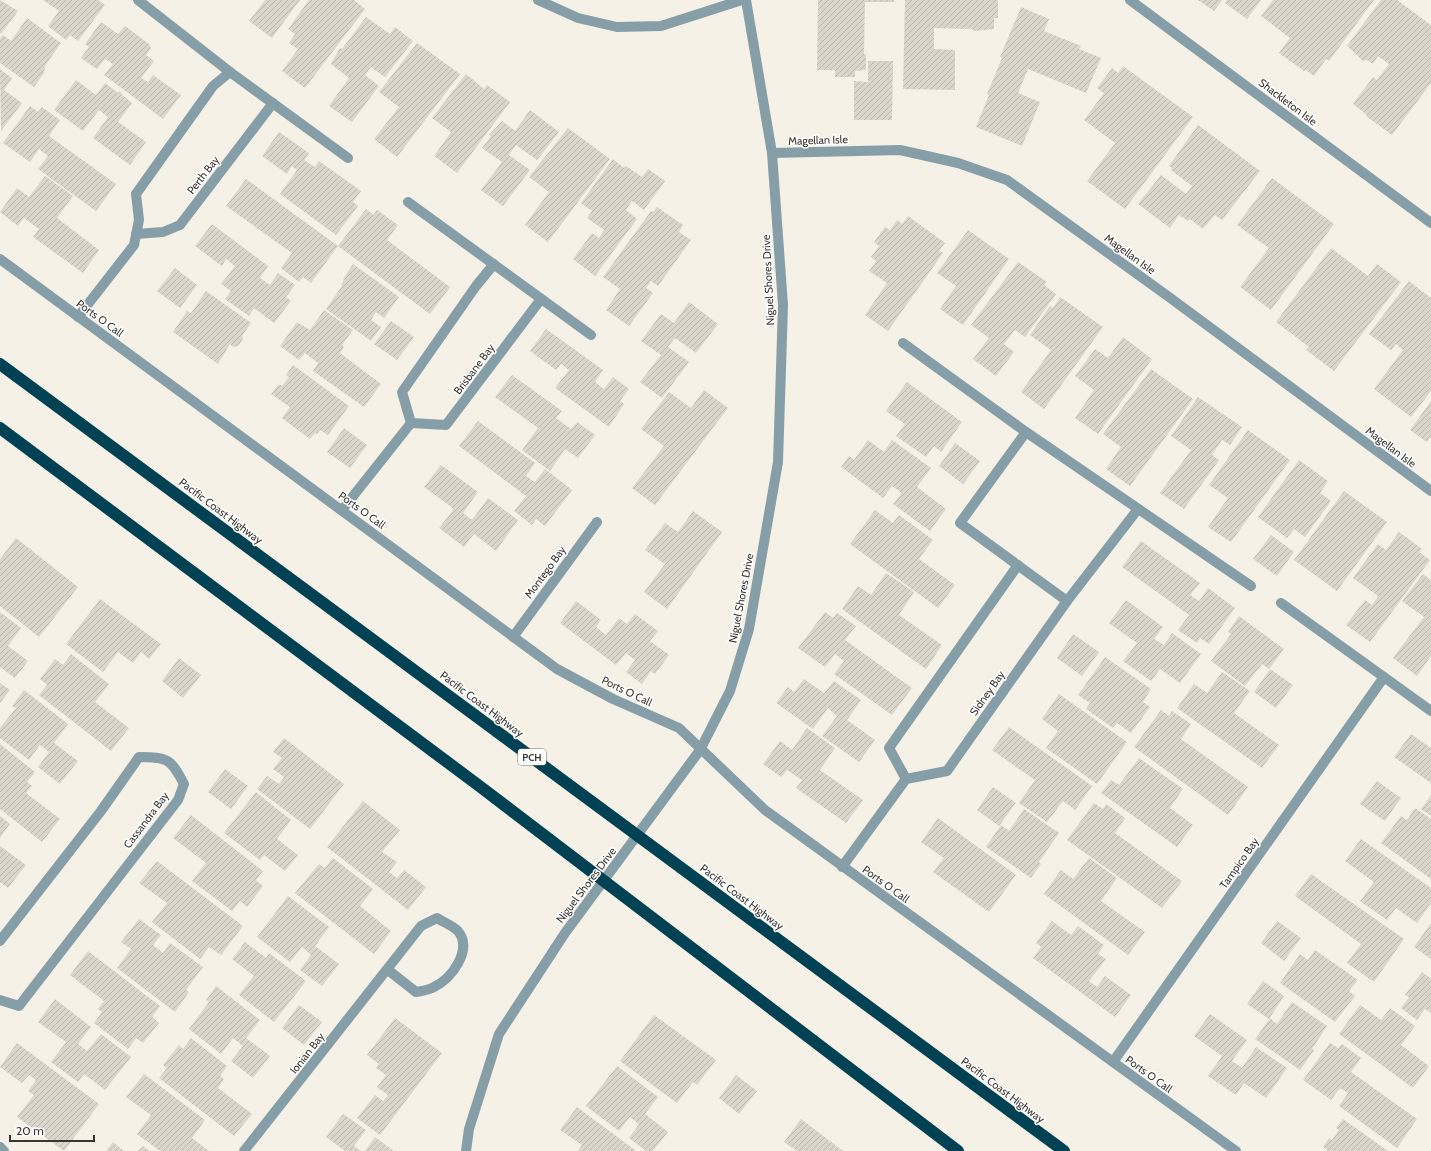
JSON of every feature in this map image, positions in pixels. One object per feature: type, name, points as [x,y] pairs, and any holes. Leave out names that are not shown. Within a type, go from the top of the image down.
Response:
[{"type":"highway","name":"Pacific Coast Highway","points":[[0,364],[1064,1151]]},
{"type":"highway","points":[[0,428],[478,785],[958,1151]]},
{"type":"street","points":[[138,0],[230,72],[348,158]]},
{"type":"street","points":[[538,0],[578,18],[616,27],[661,26],[742,0]]},
{"type":"street","name":"Niguel Shores Drive","points":[[466,1151],[469,1128],[499,1034],[565,932],[678,782],[700,750],[730,691],[749,629],[778,462],[783,305],[772,154],[746,0]]},
{"type":"street","name":"Shackleton Isle","points":[[1130,0],[1431,223]]},
{"type":"street","points":[[78,317],[134,245],[139,220],[136,194],[212,86],[230,72]]},
{"type":"street","name":"Perth Bay","points":[[136,234],[163,232],[180,225],[274,103]]},
{"type":"street","name":"Magellan Isle","points":[[772,154],[900,150],[958,163],[1007,180],[1176,302],[1431,491]]},
{"type":"street","points":[[408,202],[591,335]]},
{"type":"street","name":"Ports O Call","points":[[0,259],[557,669],[613,698],[679,728],[700,750],[765,810],[1236,1151]]},
{"type":"street","points":[[342,510],[411,423],[402,392],[476,286],[494,264]]},
{"type":"street","name":"Brisbane Bay","points":[[411,423],[446,425],[541,299]]},
{"type":"street","points":[[902,344],[1026,432],[1251,586]]},
{"type":"street","points":[[1026,432],[960,524],[1067,601]]},
{"type":"street","name":"Sidney Bay","points":[[906,779],[947,771],[1067,601],[1138,509]]},
{"type":"street","name":"Montego Bay","points":[[513,637],[597,522]]},
{"type":"street","points":[[842,867],[906,779],[889,748],[1018,565]]},
{"type":"street","points":[[1281,603],[1431,711]]},
{"type":"street","name":"Tampico Bay","points":[[1113,1062],[1384,678]]},
{"type":"street","name":"Cassandra Bay","points":[[0,941],[101,811],[139,757],[161,757],[175,766],[184,784],[178,800],[19,1006],[0,1000]]},
{"type":"street","name":"Ionian Bay","points":[[244,1151],[388,970],[421,926],[437,918],[457,930],[464,942],[462,956],[449,976],[434,988],[416,992],[388,970]]},
{"type":"street","points":[[0,1147],[4,1151]]},
{"type":"building","points":[[0,0],[18,11],[1,34],[0,33]]},
{"type":"building","points":[[43,0],[98,0],[105,5],[78,41],[70,35],[66,40],[48,26],[59,11]]},
{"type":"building","points":[[265,0],[300,0],[272,38],[249,21]]},
{"type":"building","points":[[309,0],[354,0],[365,9],[305,88],[282,71],[298,49],[289,43],[295,34],[288,29]]},
{"type":"building","points":[[818,0],[894,0],[894,2],[865,2],[864,54],[866,54],[866,70],[855,71],[855,77],[835,77],[835,70],[817,70]]},
{"type":"building","points":[[905,0],[998,0],[998,18],[994,18],[994,29],[974,31],[972,29],[934,28],[934,49],[955,50],[955,90],[903,89]]},
{"type":"building","points":[[1198,0],[1222,0],[1214,11]]},
{"type":"building","points":[[1227,0],[1261,0],[1247,19],[1225,3]]},
{"type":"building","points":[[1273,0],[1374,0],[1329,61],[1326,59],[1314,76],[1306,70],[1304,71],[1279,53],[1290,38],[1261,16]]},
{"type":"building","points":[[1381,0],[1397,0],[1431,25],[1431,83],[1392,135],[1366,116],[1367,115],[1353,104],[1373,77],[1377,80],[1389,64],[1378,56],[1373,64],[1367,60],[1363,61],[1347,46]]},
{"type":"building","points":[[1021,7],[1049,19],[1044,31],[1081,46],[1079,49],[1101,58],[1086,93],[1028,69],[1018,93],[1040,102],[1022,146],[976,127],[989,95],[987,94],[1002,58],[1000,57]]},
{"type":"building","points":[[366,17],[390,34],[395,27],[413,41],[385,77],[371,67],[365,75],[379,86],[352,122],[329,106],[349,78],[331,64],[340,48],[342,49]]},
{"type":"building","points":[[27,18],[61,43],[45,66],[44,73],[34,87],[0,63],[0,39],[3,35],[11,41]]},
{"type":"building","points":[[101,22],[118,34],[125,26],[149,44],[151,48],[146,55],[154,61],[141,78],[148,82],[153,75],[181,95],[163,119],[104,75],[113,64],[105,59],[97,69],[81,58],[89,47],[85,44]]},
{"type":"building","points":[[417,43],[460,74],[397,157],[374,139],[399,107],[379,92]]},
{"type":"building","points":[[868,61],[893,61],[892,120],[854,120],[854,81],[868,82]]},
{"type":"building","points":[[1123,66],[1193,117],[1125,209],[1087,181],[1115,143],[1084,120],[1104,93],[1097,88],[1112,68],[1118,73]]},
{"type":"building","points":[[0,69],[12,78],[4,90],[22,103],[1,131]]},
{"type":"building","points":[[466,74],[484,89],[487,85],[510,102],[457,173],[434,156],[451,132],[432,118]]},
{"type":"building","points":[[76,80],[96,95],[105,83],[118,93],[119,91],[122,93],[121,94],[132,103],[118,122],[146,142],[130,165],[93,138],[108,117],[99,110],[83,131],[54,110]]},
{"type":"building","points":[[30,106],[38,112],[42,107],[60,120],[49,136],[116,184],[96,211],[38,169],[48,156],[39,149],[30,162],[3,143]]},
{"type":"building","points":[[530,110],[559,132],[537,160],[516,145],[509,155],[530,170],[503,206],[481,190],[502,162],[482,148],[491,136],[489,135],[502,121],[515,131]]},
{"type":"building","points":[[1198,125],[1260,171],[1222,220],[1215,215],[1203,229],[1190,219],[1188,221],[1179,215],[1170,228],[1138,204],[1161,175],[1186,194],[1192,186],[1171,170],[1172,168],[1169,166]]},
{"type":"building","points":[[568,128],[610,159],[548,242],[525,225],[549,192],[529,177]]},
{"type":"building","points":[[279,132],[309,153],[304,160],[315,167],[319,161],[361,191],[353,202],[358,206],[336,235],[280,194],[297,170],[292,166],[287,174],[262,156]]},
{"type":"building","points":[[613,159],[624,168],[626,166],[642,177],[648,169],[665,181],[644,210],[632,201],[626,210],[637,219],[595,276],[573,259],[592,233],[599,238],[604,230],[587,218],[592,211],[581,203]]},
{"type":"building","points":[[45,176],[73,196],[57,218],[99,250],[83,273],[33,237],[39,229],[24,218],[18,226],[0,212],[17,188],[29,197]]},
{"type":"building","points":[[1272,178],[1334,224],[1271,310],[1240,287],[1269,248],[1237,225]]},
{"type":"building","points":[[246,179],[338,246],[311,283],[303,277],[299,282],[281,268],[292,253],[226,206]]},
{"type":"building","points":[[657,207],[683,225],[679,232],[691,240],[658,286],[651,281],[646,288],[653,293],[629,326],[606,310],[620,289],[603,277],[651,211],[653,212]]},
{"type":"building","points":[[366,209],[373,215],[377,210],[398,225],[387,240],[450,287],[430,314],[338,246]]},
{"type":"building","points":[[908,216],[945,243],[939,251],[943,253],[888,331],[865,315],[887,283],[869,271],[876,261],[871,257],[879,246],[874,242],[885,227],[890,230],[897,220],[902,224]]},
{"type":"building","points":[[212,224],[268,266],[260,278],[270,285],[278,273],[295,285],[286,297],[291,301],[274,323],[254,308],[249,316],[225,299],[231,291],[221,284],[235,266],[226,259],[222,266],[195,246]]},
{"type":"building","points":[[968,230],[1009,259],[963,325],[940,309],[956,286],[937,273]]},
{"type":"building","points":[[1331,248],[1368,276],[1377,264],[1401,282],[1334,371],[1306,350],[1309,347],[1276,322]]},
{"type":"building","points":[[1018,262],[1047,282],[1044,285],[1056,294],[1025,337],[1015,330],[1004,344],[1014,352],[996,376],[973,359],[989,338],[971,325]]},
{"type":"building","points":[[353,264],[399,297],[384,318],[376,312],[371,320],[381,327],[371,341],[326,309],[342,286],[343,279]]},
{"type":"building","points":[[175,268],[197,285],[180,308],[157,291]]},
{"type":"building","points":[[1409,281],[1431,298],[1431,391],[1411,417],[1374,389],[1403,350],[1396,344],[1391,350],[1369,334]]},
{"type":"building","points":[[206,291],[251,323],[242,336],[243,339],[238,346],[233,347],[230,344],[218,364],[173,332],[187,311],[191,313]]},
{"type":"building","points":[[1060,297],[1103,327],[1044,409],[1021,392],[1051,350],[1030,335],[1050,306],[1053,308]]},
{"type":"building","points":[[689,302],[718,324],[696,353],[675,338],[668,347],[689,362],[662,398],[640,382],[661,355],[641,341],[661,314],[674,323]]},
{"type":"building","points":[[324,310],[353,330],[342,345],[344,347],[340,353],[381,384],[364,407],[313,371],[318,363],[305,353],[299,360],[280,346],[297,322],[310,330]]},
{"type":"building","points":[[391,321],[414,337],[397,360],[374,344]]},
{"type":"building","points":[[546,329],[603,370],[595,382],[604,389],[613,377],[629,389],[620,401],[624,404],[609,427],[555,388],[569,370],[561,364],[556,370],[530,351]]},
{"type":"building","points":[[1123,337],[1152,359],[1098,434],[1075,418],[1094,390],[1075,376],[1095,349],[1108,358]]},
{"type":"building","points":[[293,365],[349,406],[328,435],[320,430],[310,439],[282,418],[290,407],[271,394],[279,384],[282,386],[289,377],[286,375]]},
{"type":"building","points":[[1151,369],[1193,399],[1130,486],[1106,469],[1121,447],[1103,434]]},
{"type":"building","points":[[512,375],[562,411],[556,418],[571,429],[577,422],[595,435],[578,458],[565,449],[550,471],[522,450],[538,428],[495,397]]},
{"type":"building","points":[[907,382],[962,422],[941,452],[934,446],[926,457],[896,436],[905,424],[886,411]]},
{"type":"building","points":[[704,390],[728,408],[655,505],[632,488],[664,446],[641,429],[669,392],[691,408]]},
{"type":"building","points":[[1198,397],[1242,427],[1230,445],[1222,440],[1212,455],[1219,460],[1184,509],[1160,493],[1191,450],[1171,436]]},
{"type":"building","points":[[1431,401],[1431,437],[1427,442],[1410,430]]},
{"type":"building","points":[[478,421],[535,463],[526,476],[535,482],[545,469],[572,490],[545,526],[536,519],[532,525],[514,511],[526,496],[459,446]]},
{"type":"building","points":[[344,428],[367,445],[350,468],[327,452]]},
{"type":"building","points":[[1248,430],[1290,460],[1231,542],[1208,527],[1228,498],[1209,485]]},
{"type":"building","points":[[868,440],[884,452],[892,440],[931,468],[917,487],[946,509],[930,531],[893,504],[902,493],[892,486],[883,498],[841,467],[849,456],[854,460]]},
{"type":"building","points":[[955,443],[980,461],[963,484],[939,466]]},
{"type":"building","points":[[1299,460],[1328,481],[1320,493],[1331,501],[1305,537],[1294,529],[1287,538],[1258,517]]},
{"type":"building","points":[[441,465],[478,492],[463,513],[472,520],[488,498],[518,520],[496,551],[474,534],[464,547],[439,528],[454,509],[424,487]]},
{"type":"building","points":[[1344,491],[1387,522],[1337,591],[1294,560]]},
{"type":"building","points":[[875,510],[893,523],[899,515],[933,540],[919,559],[955,585],[938,608],[850,544]]},
{"type":"building","points":[[693,511],[722,532],[667,609],[644,592],[665,564],[645,550],[665,523],[678,532]]},
{"type":"building","points":[[1399,532],[1422,549],[1419,552],[1430,560],[1370,642],[1346,625],[1365,600],[1372,605],[1378,596],[1353,578],[1378,544],[1386,550]]},
{"type":"building","points":[[1271,535],[1294,552],[1277,576],[1253,559]]},
{"type":"building","points":[[16,538],[78,587],[39,637],[0,606],[0,559]]},
{"type":"building","points":[[1141,541],[1200,583],[1190,595],[1199,601],[1208,588],[1235,608],[1209,644],[1200,638],[1197,643],[1178,630],[1189,615],[1122,567]]},
{"type":"building","points":[[886,573],[914,592],[899,615],[942,645],[926,669],[842,609],[858,586],[871,595]]},
{"type":"building","points":[[1423,574],[1431,580],[1431,656],[1417,676],[1393,658],[1424,617],[1402,601]]},
{"type":"building","points":[[100,599],[161,644],[149,659],[141,652],[133,663],[118,652],[103,672],[66,644]]},
{"type":"building","points":[[1126,600],[1163,627],[1154,639],[1164,645],[1172,633],[1201,654],[1180,683],[1160,669],[1151,681],[1123,661],[1137,643],[1109,623]]},
{"type":"building","points":[[576,601],[601,620],[596,627],[606,635],[619,618],[627,624],[635,614],[658,631],[650,641],[669,655],[655,674],[651,671],[642,684],[626,672],[635,660],[626,653],[616,665],[560,623]]},
{"type":"building","points":[[0,612],[21,628],[8,646],[28,661],[15,678],[0,667]]},
{"type":"building","points":[[825,612],[833,618],[837,613],[856,626],[845,640],[912,688],[892,715],[834,674],[844,661],[835,654],[825,667],[798,648]]},
{"type":"building","points":[[1239,616],[1284,649],[1269,669],[1262,664],[1245,686],[1211,661],[1231,634],[1228,632]]},
{"type":"building","points":[[1073,634],[1099,652],[1082,676],[1057,658]]},
{"type":"building","points":[[71,654],[109,684],[95,702],[129,728],[111,751],[39,695],[47,685],[40,679],[55,659],[63,665]]},
{"type":"building","points":[[1105,657],[1151,689],[1143,702],[1150,707],[1131,733],[1117,723],[1113,728],[1086,709],[1090,703],[1078,695]]},
{"type":"building","points":[[179,658],[201,675],[183,698],[162,681]]},
{"type":"building","points":[[1270,669],[1293,685],[1276,708],[1254,692]]},
{"type":"building","points":[[1222,672],[1250,691],[1234,713],[1279,745],[1262,768],[1177,708],[1194,684],[1207,693]]},
{"type":"building","points":[[804,679],[824,693],[834,681],[861,700],[847,720],[875,740],[859,762],[822,736],[837,716],[828,708],[813,729],[776,703],[788,687],[794,692]]},
{"type":"building","points":[[0,683],[10,690],[0,703]]},
{"type":"building","points":[[24,690],[68,724],[54,743],[78,761],[60,784],[38,767],[49,752],[40,745],[29,760],[0,738],[0,728],[16,708],[12,706]]},
{"type":"building","points":[[1059,694],[1127,742],[1097,784],[1046,748],[1058,731],[1042,719]]},
{"type":"building","points":[[1161,710],[1169,716],[1172,711],[1191,724],[1181,739],[1248,787],[1228,815],[1134,747]]},
{"type":"building","points":[[1009,727],[1092,786],[1075,810],[1063,801],[1047,822],[1019,803],[1035,780],[992,750]]},
{"type":"building","points":[[807,728],[835,748],[820,770],[863,800],[846,823],[796,788],[802,780],[787,770],[781,777],[763,764],[780,741],[792,750]]},
{"type":"building","points":[[1411,734],[1431,748],[1431,783],[1394,757]]},
{"type":"building","points":[[284,738],[344,784],[310,829],[257,789],[267,776],[279,784],[284,777],[273,769],[282,758],[273,752]]},
{"type":"building","points":[[0,744],[35,772],[27,782],[32,786],[26,793],[60,819],[42,842],[0,809]]},
{"type":"building","points":[[1139,758],[1183,789],[1170,808],[1193,825],[1177,847],[1101,793],[1111,780],[1119,785]]},
{"type":"building","points":[[225,769],[248,786],[231,809],[208,792]]},
{"type":"building","points":[[1377,781],[1401,798],[1385,821],[1360,804]]},
{"type":"building","points":[[993,787],[1016,803],[999,826],[977,810]]},
{"type":"building","points":[[256,792],[291,820],[277,839],[298,855],[285,871],[264,855],[260,860],[224,833]]},
{"type":"building","points":[[1431,795],[1431,816],[1421,809]]},
{"type":"building","points":[[363,801],[400,830],[382,852],[397,862],[389,872],[397,878],[404,870],[426,887],[408,910],[327,847]]},
{"type":"building","points":[[1094,803],[1103,809],[1106,804],[1125,818],[1115,833],[1182,881],[1162,908],[1067,840]]},
{"type":"building","points":[[1415,808],[1431,819],[1431,879],[1381,843],[1401,816],[1407,820]]},
{"type":"building","points":[[1024,809],[1059,833],[1039,862],[1041,864],[1031,878],[986,847],[1001,825],[1009,831]]},
{"type":"building","points":[[191,815],[263,871],[256,880],[263,886],[247,907],[240,901],[232,911],[192,881],[206,863],[173,838]]},
{"type":"building","points":[[0,816],[10,824],[0,838]]},
{"type":"building","points":[[938,818],[1016,875],[989,912],[933,872],[944,858],[921,842]]},
{"type":"building","points":[[1361,839],[1431,888],[1431,903],[1417,923],[1396,908],[1387,920],[1360,901],[1374,882],[1345,861]]},
{"type":"building","points":[[0,846],[26,865],[8,888],[0,882]]},
{"type":"building","points":[[333,858],[373,889],[360,906],[391,931],[374,954],[295,893],[319,864],[325,868]]},
{"type":"building","points":[[1089,858],[1117,878],[1101,901],[1145,932],[1128,955],[1044,894],[1061,870],[1073,879]]},
{"type":"building","points":[[157,861],[243,926],[221,955],[209,947],[200,959],[152,922],[167,903],[139,883]]},
{"type":"building","points":[[1311,874],[1404,939],[1374,982],[1347,963],[1361,944],[1295,896]]},
{"type":"building","points":[[288,896],[329,927],[315,946],[339,964],[322,986],[300,970],[311,955],[302,947],[290,962],[257,937]]},
{"type":"building","points":[[139,919],[161,935],[153,945],[163,953],[170,943],[203,967],[186,990],[189,992],[175,1012],[117,968],[131,949],[121,942]]},
{"type":"building","points":[[1052,921],[1071,935],[1078,926],[1104,945],[1098,954],[1106,959],[1089,981],[1097,987],[1105,976],[1131,995],[1115,1017],[1033,958],[1041,947],[1036,943]]},
{"type":"building","points":[[1277,921],[1301,938],[1284,961],[1261,943]]},
{"type":"building","points":[[1431,923],[1431,959],[1414,947]]},
{"type":"building","points":[[245,942],[266,958],[269,953],[306,981],[274,1022],[239,995],[254,976],[232,959]]},
{"type":"building","points":[[1315,950],[1358,980],[1349,991],[1355,996],[1335,1022],[1280,983],[1300,954],[1308,960]]},
{"type":"building","points":[[88,951],[160,1006],[152,1017],[159,1023],[143,1043],[136,1038],[128,1049],[94,1023],[102,1012],[98,1009],[104,1001],[70,975]]},
{"type":"building","points":[[1422,972],[1431,979],[1431,1013],[1425,1009],[1417,1020],[1401,1008],[1409,997],[1405,995]]},
{"type":"building","points":[[1263,981],[1284,996],[1269,1019],[1247,1004]]},
{"type":"building","points":[[216,986],[260,1020],[246,1038],[270,1056],[253,1078],[231,1061],[243,1046],[233,1038],[221,1054],[189,1029],[209,1002],[206,1000]]},
{"type":"building","points":[[55,999],[91,1027],[78,1044],[87,1051],[101,1034],[131,1057],[105,1090],[84,1074],[78,1082],[51,1062],[66,1042],[38,1022]]},
{"type":"building","points":[[1292,1002],[1327,1026],[1312,1049],[1314,1050],[1300,1070],[1255,1039],[1270,1018],[1277,1024]]},
{"type":"building","points":[[299,1005],[322,1022],[304,1045],[282,1028]]},
{"type":"building","points":[[1360,1005],[1381,1020],[1390,1008],[1415,1026],[1401,1045],[1429,1066],[1413,1088],[1339,1034]]},
{"type":"building","points":[[1210,1014],[1247,1040],[1232,1061],[1242,1068],[1256,1047],[1287,1068],[1266,1098],[1244,1083],[1236,1095],[1208,1076],[1222,1056],[1194,1036]]},
{"type":"building","points":[[654,1015],[716,1060],[697,1085],[693,1082],[677,1103],[620,1061]]},
{"type":"building","points":[[395,1018],[442,1053],[380,1135],[357,1118],[375,1095],[383,1101],[388,1095],[377,1087],[386,1075],[376,1068],[379,1064],[367,1055]]},
{"type":"building","points":[[191,1038],[227,1066],[220,1076],[224,1079],[218,1088],[252,1114],[234,1136],[159,1078],[167,1068],[163,1065],[179,1045],[183,1049]]},
{"type":"building","points":[[17,1043],[99,1104],[64,1151],[17,1117],[34,1095],[28,1091],[36,1080],[29,1075],[22,1083],[0,1067]]},
{"type":"building","points":[[1330,1043],[1338,1048],[1342,1044],[1361,1058],[1351,1072],[1417,1119],[1397,1148],[1339,1106],[1348,1093],[1340,1088],[1331,1100],[1303,1080]]},
{"type":"building","points":[[617,1066],[658,1097],[645,1114],[668,1132],[653,1151],[646,1151],[629,1138],[639,1124],[630,1117],[619,1131],[586,1106]]},
{"type":"building","points":[[144,1074],[205,1120],[192,1138],[209,1151],[160,1151],[137,1134],[151,1115],[126,1097]]},
{"type":"building","points":[[736,1075],[757,1091],[739,1114],[719,1098]]},
{"type":"building","points":[[577,1107],[635,1150],[578,1151],[582,1145],[560,1130]]},
{"type":"building","points":[[343,1114],[366,1130],[354,1146],[361,1151],[345,1151],[326,1137]]},
{"type":"building","points":[[801,1119],[843,1151],[797,1151],[784,1142]]},
{"type":"building","points":[[1343,1119],[1388,1151],[1328,1151],[1323,1147],[1329,1138],[1332,1140],[1339,1130],[1336,1128]]},
{"type":"building","points":[[375,1137],[394,1151],[365,1151]]},
{"type":"building","points":[[113,1142],[124,1151],[106,1151]]},
{"type":"building","points":[[143,1146],[150,1151],[138,1151]]}]
